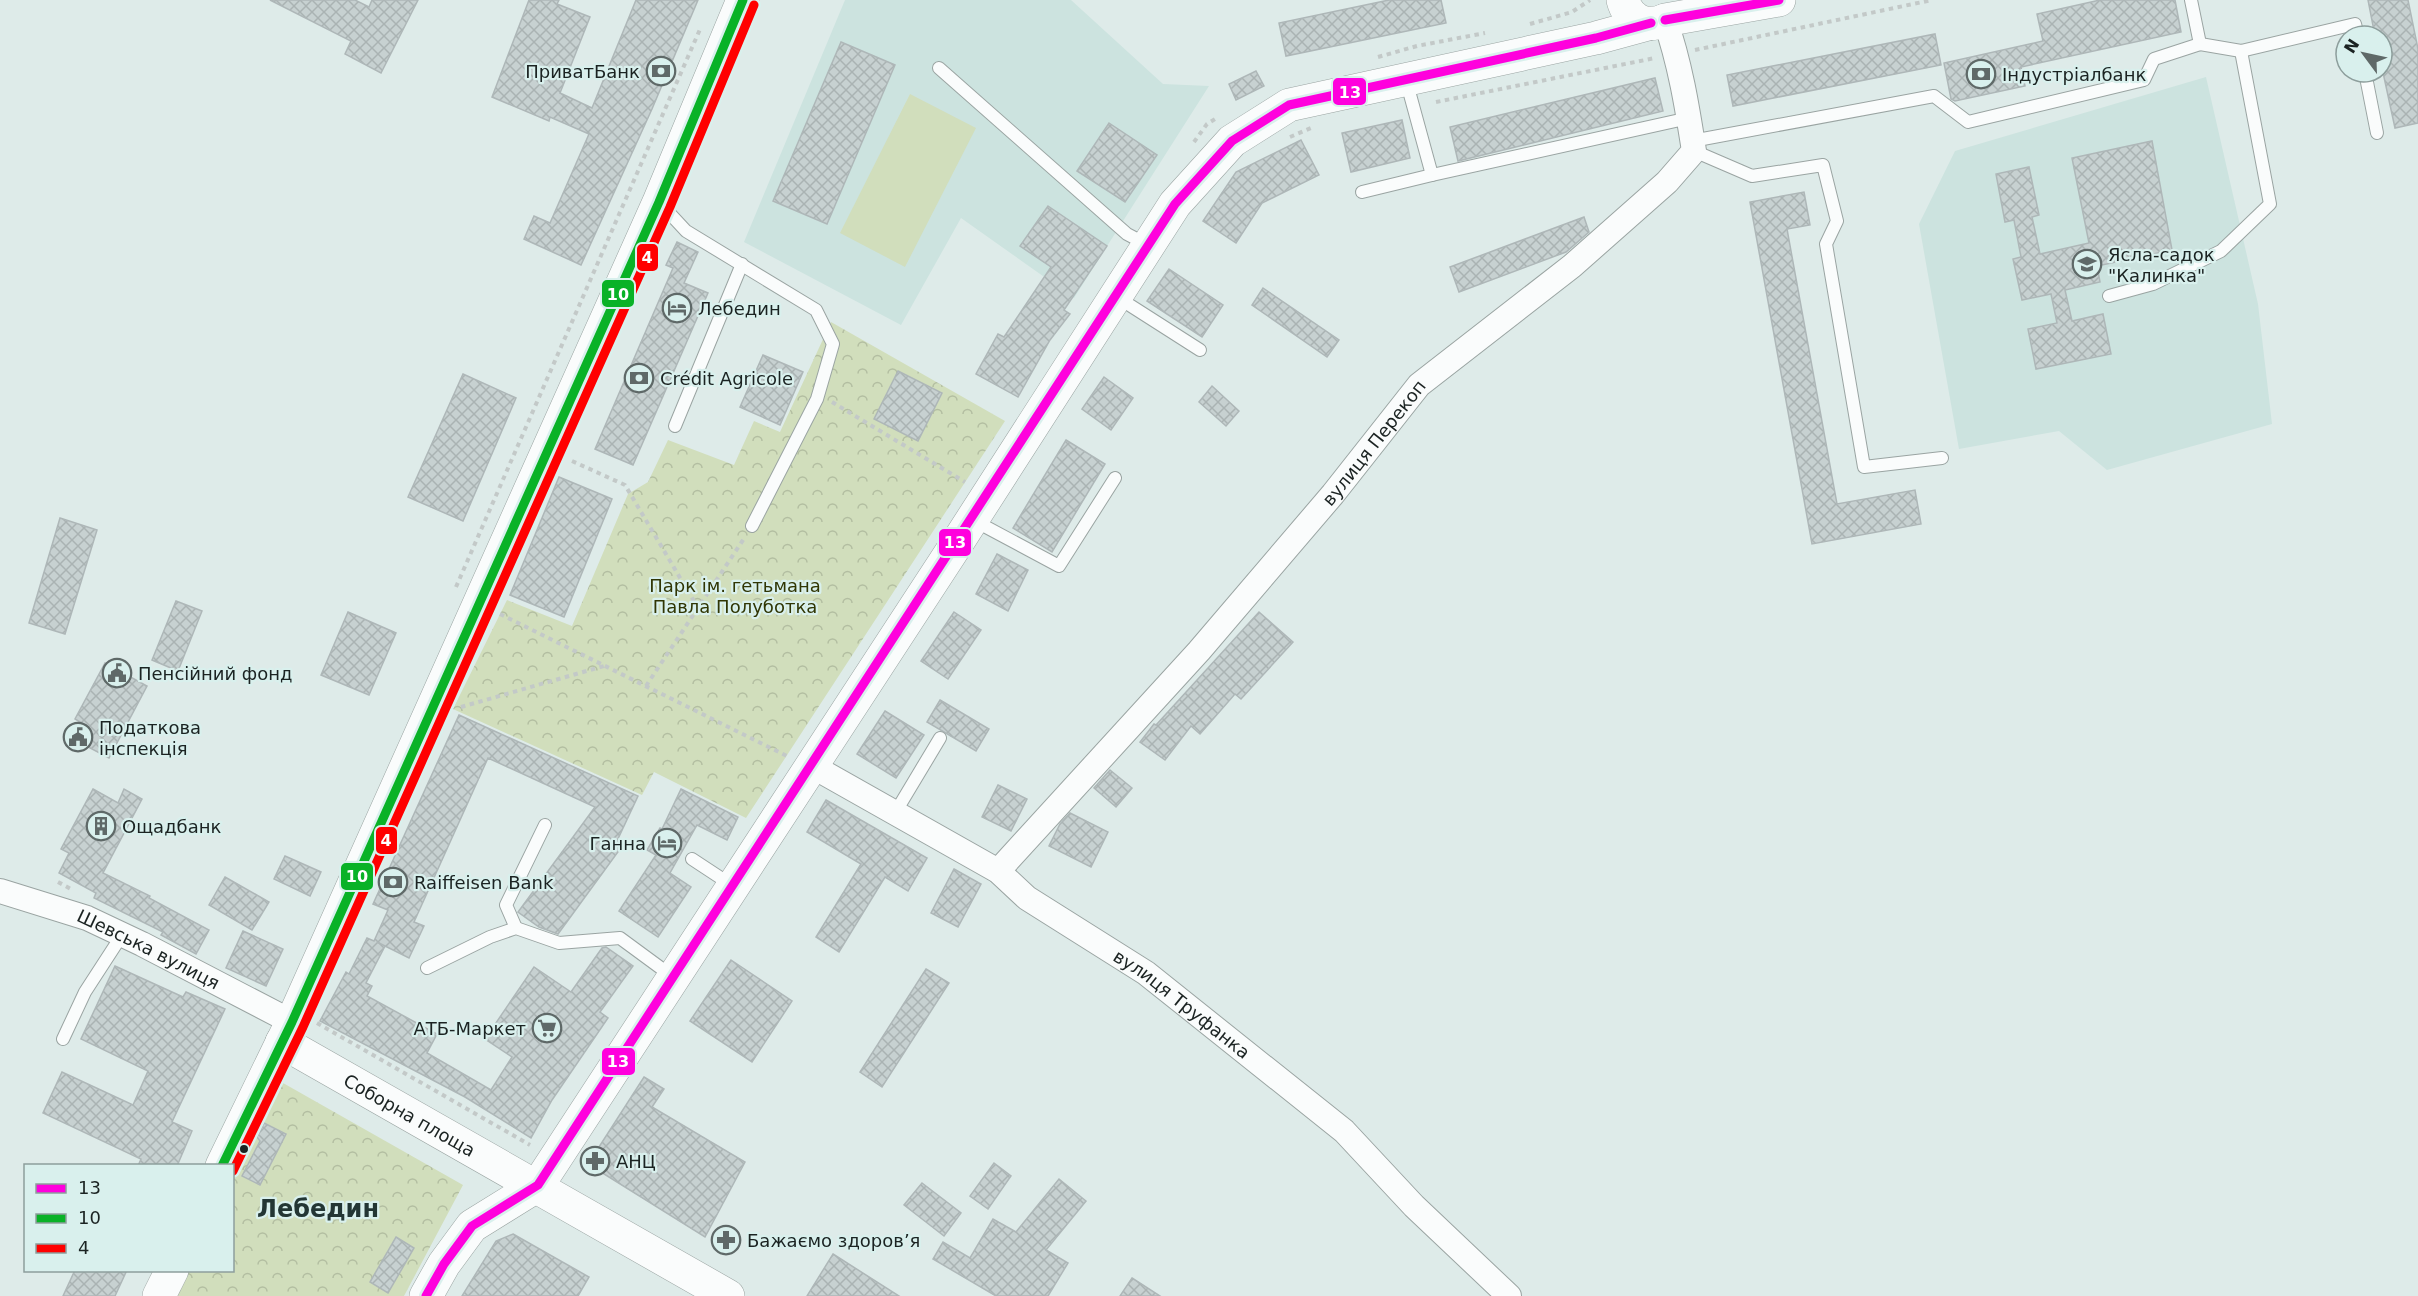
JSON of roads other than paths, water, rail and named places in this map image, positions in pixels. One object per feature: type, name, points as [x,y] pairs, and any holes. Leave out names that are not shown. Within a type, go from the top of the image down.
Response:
[{"type":"main road","points":[[223,1164],[290,1025],[660,202],[743,0]]},
{"type":"main road","points":[[1596,38],[1622,0],[1635,19],[1717,5],[1779,0]]},
{"type":"main road","points":[[426,1296],[444,1264],[472,1226],[538,1185],[734,886],[799,761],[972,520],[1175,204],[1232,141],[1289,105],[1410,93],[1596,38],[1665,14]]},
{"type":"main road","name":"Соборна площа","points":[[290,1025],[538,1185],[728,1296]]},
{"type":"main road","points":[[159,1296],[171,1272]]},
{"type":"street","points":[[1665,14],[1677,53],[1692,136]]},
{"type":"street","name":"вулиця Перекоп","points":[[998,871],[1198,651],[1333,494],[1419,386],[1572,266],[1667,182],[1692,136]]},
{"type":"street","name":"вулиця Труфанка","points":[[799,761],[998,871],[1027,898],[1146,973],[1344,1131],[1414,1206],[1509,1296]]},
{"type":"street","name":"Шевська вулиця","points":[[0,891],[87,918],[290,1025]]},
{"type":"lane","points":[[2191,0],[2200,44]]},
{"type":"lane","points":[[1362,192],[1432,175],[1692,136],[1934,96],[1968,122],[2144,80],[2154,59],[2200,44],[2241,51],[2334,29]]},
{"type":"lane","points":[[2109,296],[2153,285],[2221,251],[2270,204],[2241,51]]},
{"type":"lane","points":[[939,68],[1123,230],[1149,246]]},
{"type":"lane","points":[[2367,84],[2377,133]]},
{"type":"lane","points":[[1410,93],[1432,175]]},
{"type":"lane","points":[[1692,136],[1752,176],[1823,165],[1837,221],[1826,244],[1864,467],[1942,458]]},
{"type":"lane","points":[[660,202],[686,231],[816,310],[833,344],[819,394],[752,526]]},
{"type":"lane","points":[[675,426],[742,264]]},
{"type":"lane","points":[[1116,297],[1200,350]]},
{"type":"lane","points":[[972,520],[1059,566],[1115,478]]},
{"type":"lane","points":[[895,813],[940,738]]},
{"type":"lane","points":[[516,928],[506,905],[545,825]]},
{"type":"lane","points":[[692,859],[734,886]]},
{"type":"lane","points":[[427,968],[490,937],[516,928],[559,943],[620,938],[674,978]]},
{"type":"lane","points":[[63,1039],[85,992],[122,935]]},
{"type":"place","name":"ПриватБанк","points":[[661,71]]},
{"type":"place","name":"Індустріалбанк","points":[[1981,74]]},
{"type":"place","name":"Ясла-садок \"Калинка\"","points":[[2087,264]]},
{"type":"place","name":"Лебедин","points":[[677,308]]},
{"type":"place","name":"Crédit Agricole","points":[[639,378]]},
{"type":"place","name":"Пенсійний фонд","points":[[117,673]]},
{"type":"place","name":"Податкова інспекція","points":[[78,737]]},
{"type":"place","name":"Ощадбанк","points":[[101,826]]},
{"type":"place","name":"Ганна","points":[[667,843]]},
{"type":"place","name":"Raiffeisen Bank","points":[[393,882]]},
{"type":"place","name":"АТБ-Маркет","points":[[547,1028]]},
{"type":"place","name":"АНЦ","points":[[595,1161]]},
{"type":"place","name":"Бажаємо здоровʼя","points":[[726,1240]]},
{"type":"district","name":"Лебедин","points":[[318,1209]]},
{"type":"park label","name":"Парк ім. гетьмана Павла Полуботка","points":[[735,595]]}]
